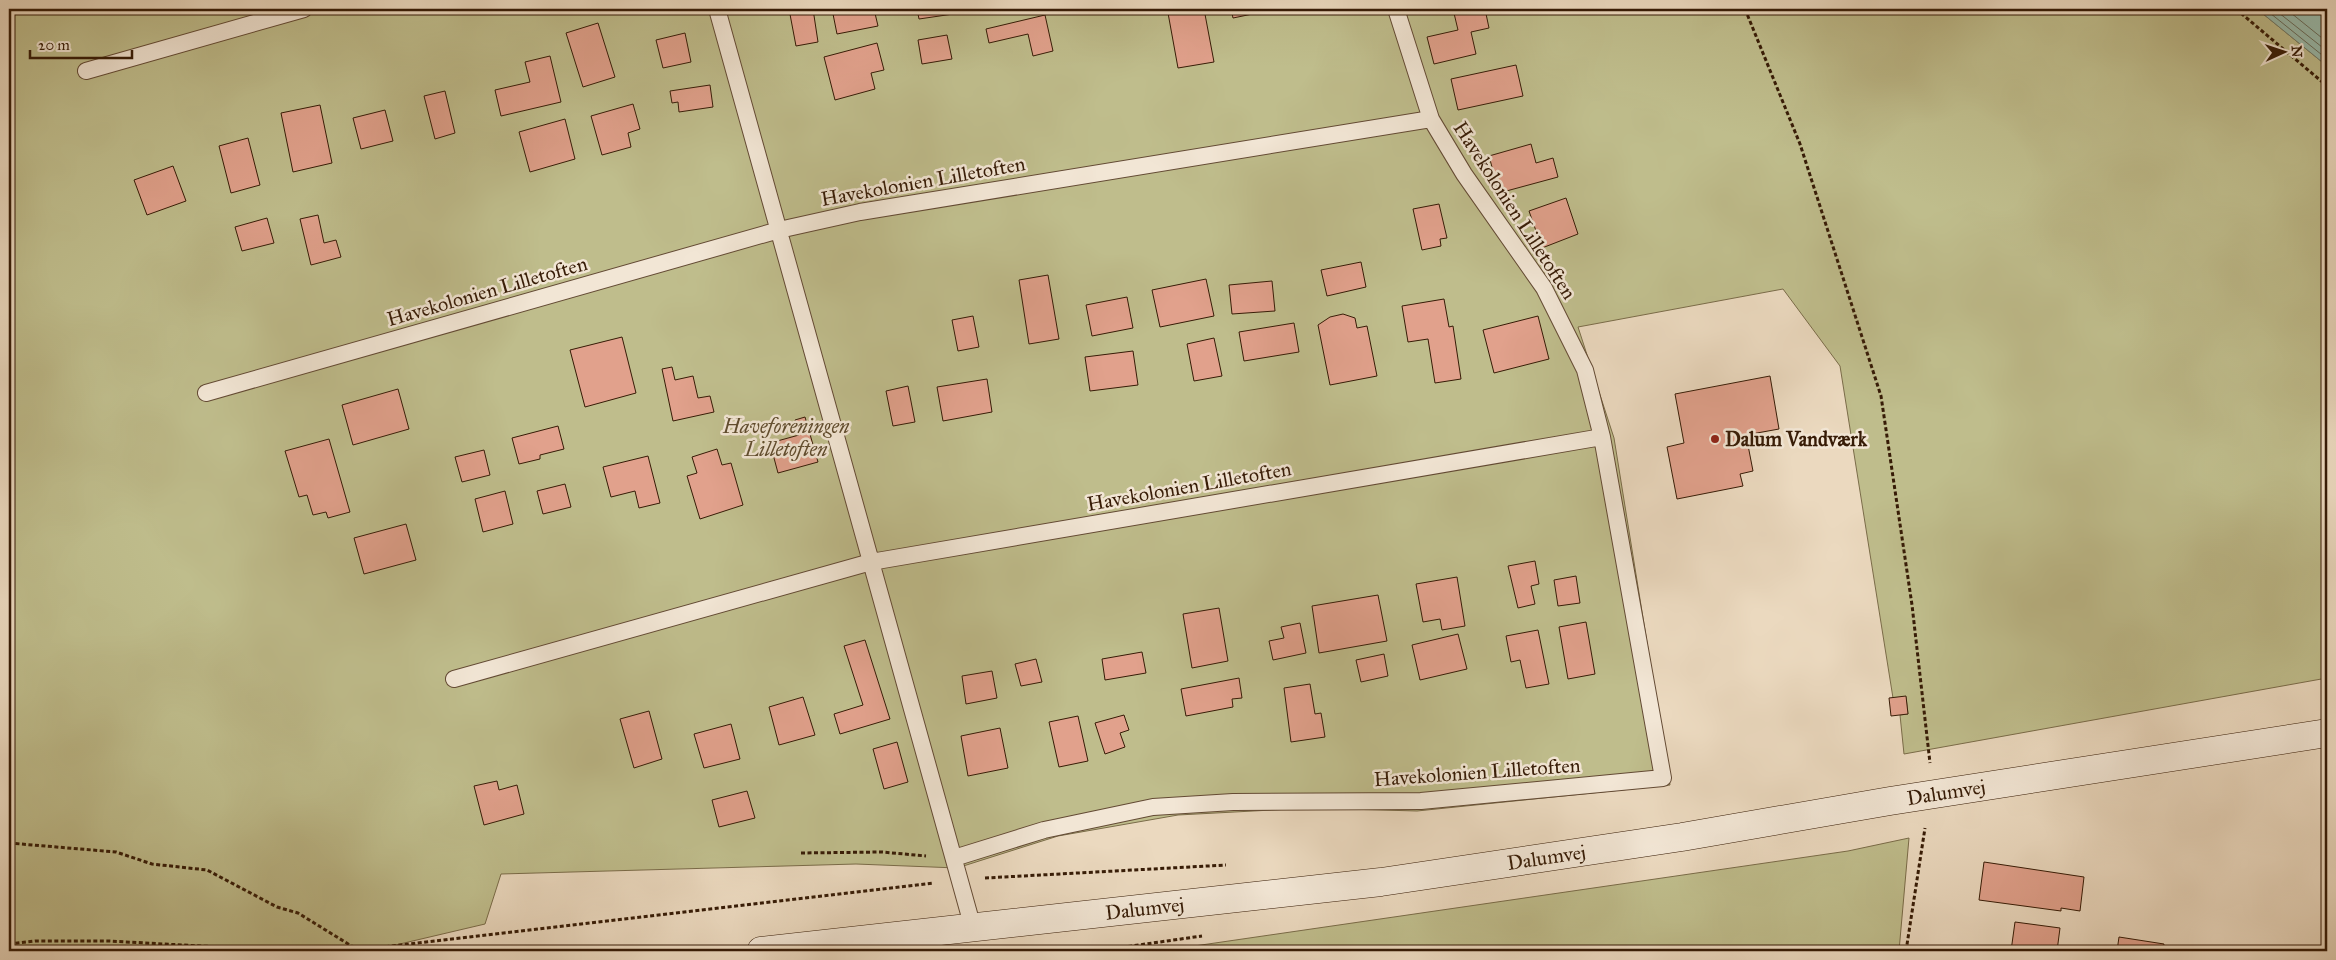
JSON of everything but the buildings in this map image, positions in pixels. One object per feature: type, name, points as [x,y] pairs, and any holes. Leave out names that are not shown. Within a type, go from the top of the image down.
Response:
[{"type":"street","name":"Dalumvej","points":[[761,951],[1381,882],[1682,837],[1933,794],[2327,734]]},
{"type":"lane","points":[[86,71],[304,9]]},
{"type":"lane","points":[[717,9],[973,928]]},
{"type":"lane","name":"Havekolonien Lilletoften","points":[[954,858],[1044,830],[1153,807],[1233,802],[1421,801],[1663,778],[1602,436],[1585,370],[1544,288],[1464,174],[1431,119],[1396,9]]},
{"type":"lane","name":"Havekolonien Lilletoften","points":[[206,393],[779,230],[860,212],[1431,119]]},
{"type":"lane","name":"Havekolonien Lilletoften","points":[[454,679],[871,562],[1602,436]]},
{"type":"path","points":[[1745,9],[1800,144],[1881,396],[1912,605],[1933,794],[1921,845],[1906,951]]},
{"type":"path","points":[[2236,9],[2327,86]]},
{"type":"path","points":[[9,843],[116,852],[152,864],[207,870],[276,907],[298,913],[358,950]]},
{"type":"path","points":[[801,853],[882,852],[954,858]]},
{"type":"path","points":[[9,944],[35,941],[109,941],[256,949],[358,950],[960,880],[1236,866]]},
{"type":"green space","name":"Haveforeningen Lilletoften","points":[[9,9],[2257,9],[2327,66],[2327,678],[1904,754],[1900,715],[1908,714],[1906,697],[1893,698],[1840,366],[1783,289],[1578,327],[1614,438],[1670,785],[1417,811],[1310,808],[1178,815],[1058,836],[957,868],[856,864],[501,874],[485,924],[370,951],[9,951]]},
{"type":"green space","points":[[1909,838],[1899,951],[1160,951],[1848,851]]},
{"type":"water","points":[[2257,9],[2327,9],[2327,66]]},
{"type":"place","name":"Dalum Vandværk","points":[[1715,439]]}]
